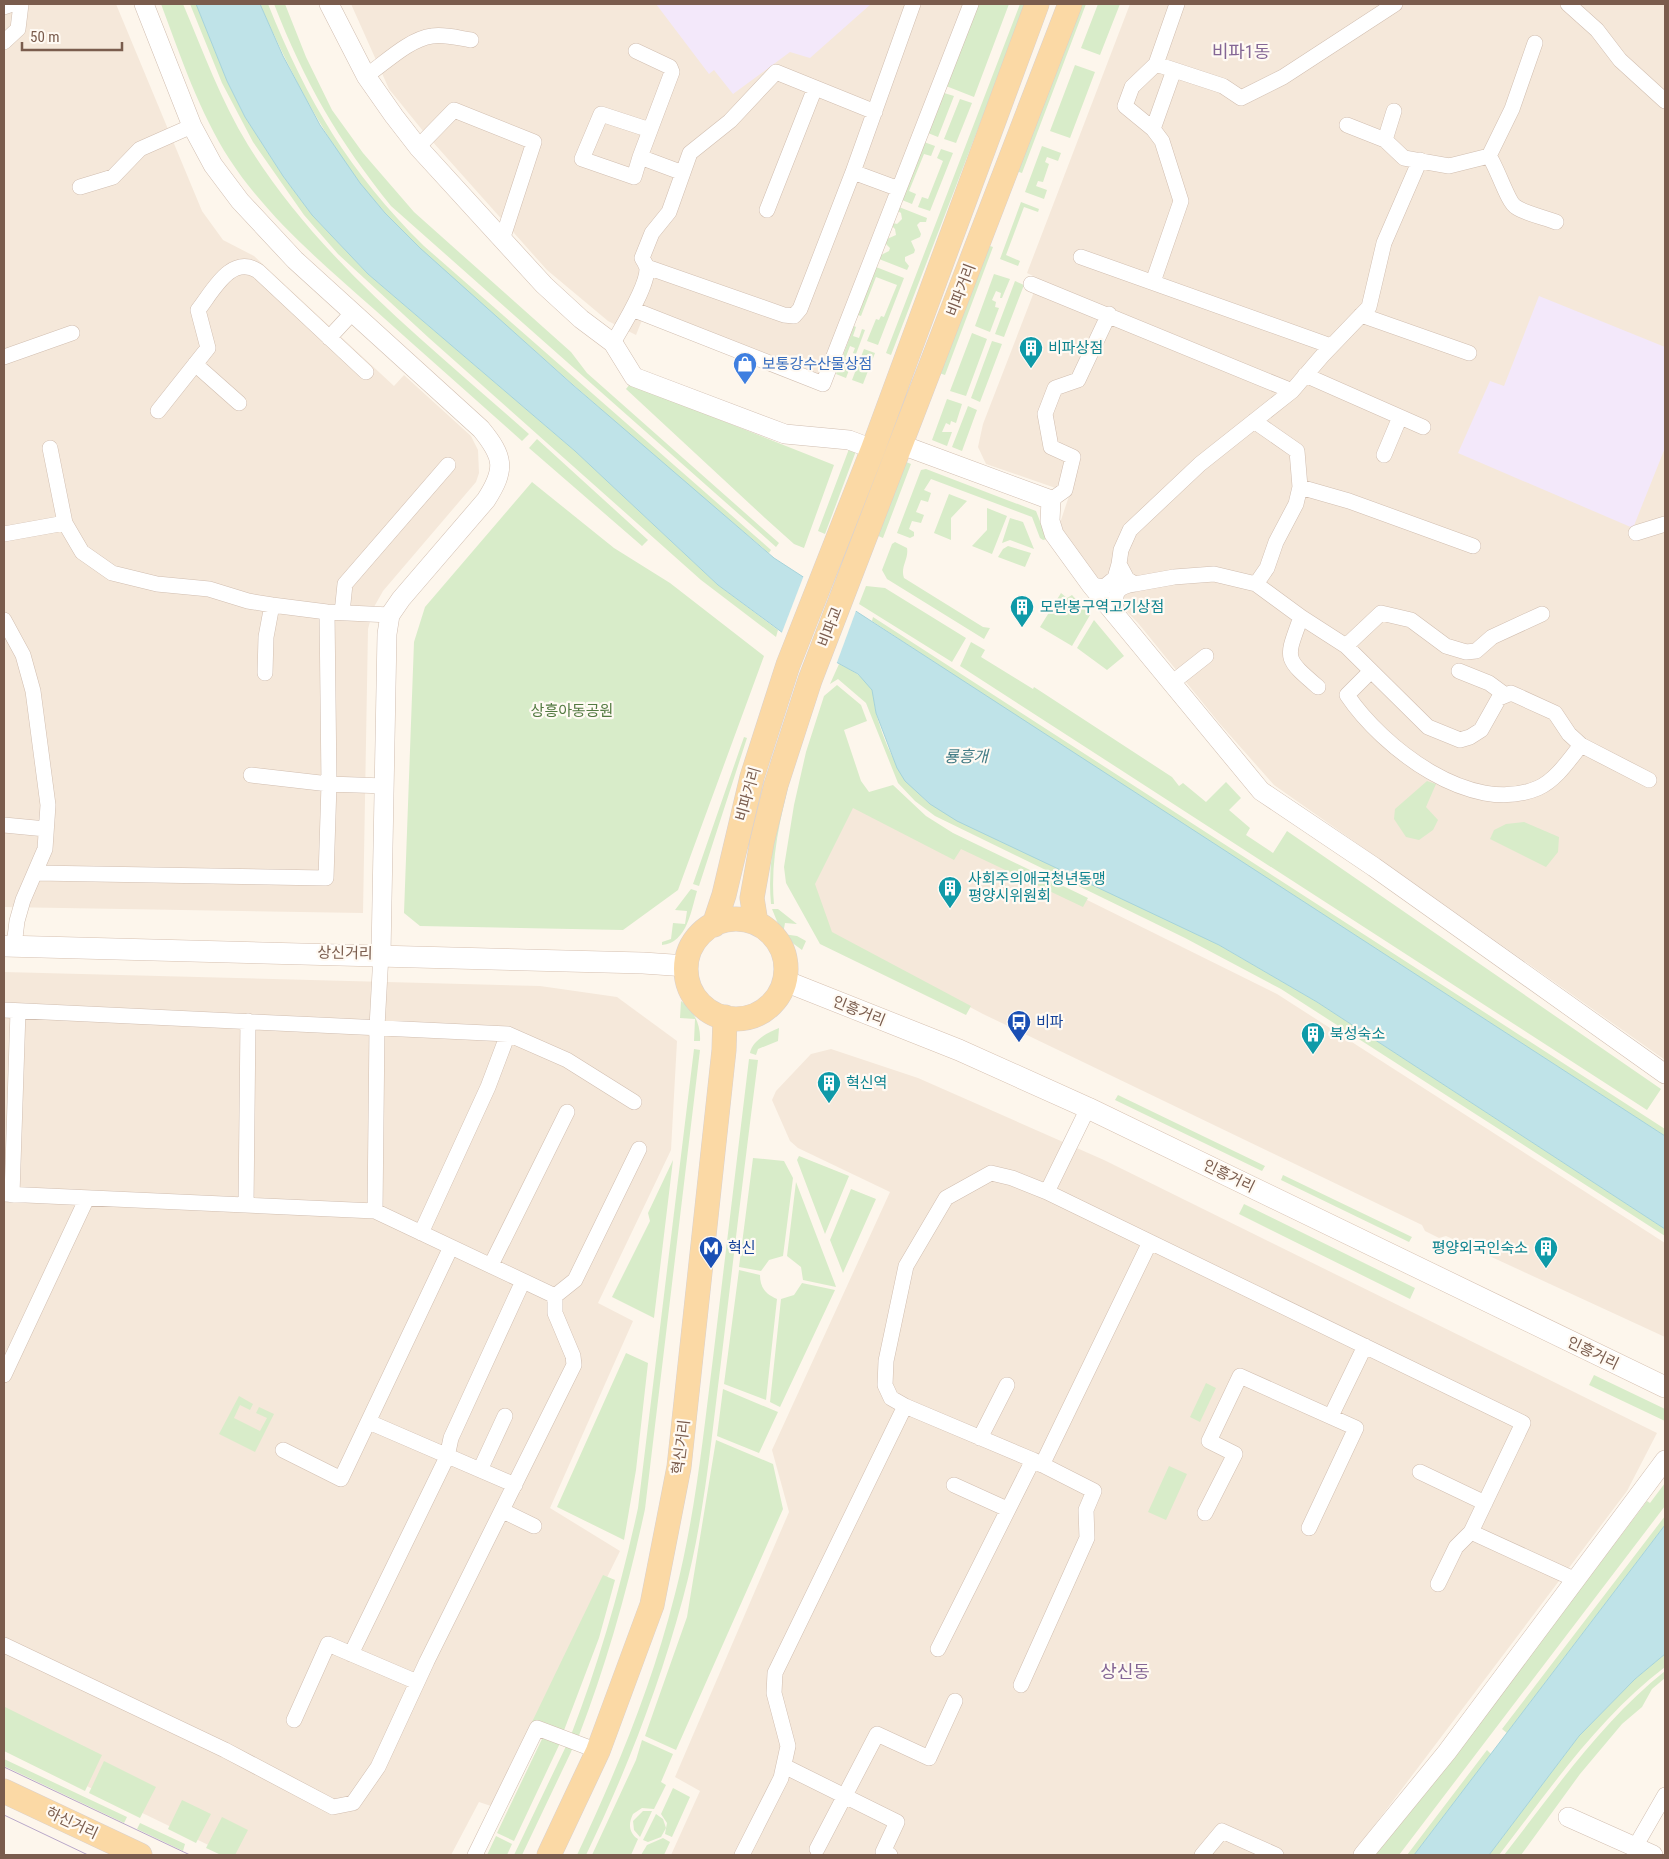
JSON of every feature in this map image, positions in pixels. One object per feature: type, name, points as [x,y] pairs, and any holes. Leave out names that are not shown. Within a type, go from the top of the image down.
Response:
[{"type":"main road","name":"비파거리","points":[[828,564],[873,449],[1037,4]]},
{"type":"main road","name":"비파거리","points":[[851,575],[1070,4]]},
{"type":"main road","name":"비파교","points":[[788,665],[828,564]]},
{"type":"main road","name":"비파교","points":[[810,680],[851,575]]},
{"type":"main road","name":"비파거리","points":[[714,924],[724,895],[752,777],[788,665]]},
{"type":"main road","name":"비파거리","points":[[756,923],[752,898],[762,842],[776,785],[810,680]]},
{"type":"main road","points":[[730,919],[756,923],[776,939],[784,954],[785,981],[771,1004],[757,1014],[740,1018],[725,1017],[709,1010],[696,999],[689,984],[686,966],[694,943],[714,924],[730,919]]},
{"type":"main road","name":"상신거리","points":[[9,946],[381,954],[686,966]]},
{"type":"main road","name":"인흥거리","points":[[785,981],[958,1050],[1088,1108],[1665,1387]]},
{"type":"main road","name":"혁신거리","points":[[549,1855],[598,1752],[652,1605],[679,1467],[724,1050],[725,1017]]},
{"type":"main road","name":"하신거리","points":[[4,1791],[140,1855]]},
{"type":"street","points":[[4,7],[13,4]]},
{"type":"street","points":[[4,42],[18,29],[21,4]]},
{"type":"street","points":[[144,4],[192,126],[213,165],[240,202],[272,237],[481,429],[492,442],[501,463],[498,482],[486,500],[406,593],[390,615],[386,662],[381,954],[377,1027],[375,1211]]},
{"type":"street","points":[[330,4],[366,76],[388,109],[418,147],[544,285],[581,319],[613,343],[634,377],[785,434],[849,440],[873,449]]},
{"type":"street","points":[[632,309],[823,384],[971,4]]},
{"type":"street","points":[[1153,282],[1182,201],[1165,148],[1153,129],[1125,106],[1132,86],[1156,64],[1177,4]]},
{"type":"street","points":[[1156,64],[1223,86],[1242,98],[1283,77],[1394,4]]},
{"type":"street","points":[[1568,4],[1597,30],[1620,60],[1665,101]]},
{"type":"street","points":[[647,268],[784,315],[794,316],[800,309],[853,172],[875,112],[909,6]]},
{"type":"street","points":[[366,76],[413,43],[430,36],[443,35],[471,40]]},
{"type":"street","points":[[1347,125],[1385,140],[1404,158],[1449,166],[1489,156],[1512,109],[1536,43]]},
{"type":"street","points":[[636,51],[670,67],[672,72],[634,177],[582,159],[601,114],[650,130]]},
{"type":"street","points":[[1153,129],[1174,70]]},
{"type":"street","points":[[613,343],[632,309],[645,278],[647,268],[642,258],[652,233],[669,212],[690,153],[730,121],[776,72],[875,112]]},
{"type":"street","points":[[767,210],[815,88]]},
{"type":"street","points":[[418,147],[454,110],[534,142],[502,240]]},
{"type":"street","points":[[1385,140],[1394,111]]},
{"type":"street","points":[[80,187],[113,177],[140,149],[192,126]]},
{"type":"street","points":[[1489,156],[1497,167],[1510,200],[1515,207],[1556,222]]},
{"type":"street","points":[[640,157],[683,173]]},
{"type":"street","points":[[1115,587],[1121,550],[1130,530],[1200,464],[1292,391],[1331,346],[1369,307],[1384,242],[1420,160]]},
{"type":"street","points":[[853,172],[899,189]]},
{"type":"street","points":[[1081,257],[1331,346]]},
{"type":"street","points":[[158,411],[208,348],[198,310],[230,270],[241,265],[250,265],[258,270],[366,372]]},
{"type":"street","points":[[1031,284],[1109,314],[1292,391]]},
{"type":"street","points":[[329,338],[353,312]]},
{"type":"street","points":[[1051,500],[1065,490],[1073,457],[1051,447],[1045,414],[1055,388],[1078,380],[1109,314]]},
{"type":"street","points":[[1362,315],[1469,353]]},
{"type":"street","points":[[4,357],[72,333]]},
{"type":"street","points":[[195,364],[239,403]]},
{"type":"street","points":[[1306,375],[1424,427]]},
{"type":"street","points":[[1384,455],[1400,417]]},
{"type":"street","points":[[1254,421],[1297,451],[1300,487],[1296,504],[1276,542],[1267,568],[1256,584]]},
{"type":"street","points":[[902,445],[1051,500]]},
{"type":"street","points":[[50,448],[65,523],[82,552],[112,573],[157,584],[209,589],[272,606],[390,615]]},
{"type":"street","points":[[36,873],[326,878],[334,612],[345,584],[448,465]]},
{"type":"street","points":[[1300,487],[1348,501],[1473,546]]},
{"type":"street","points":[[1051,500],[1050,521],[1054,534],[1115,587],[1172,682],[1261,791],[1374,867],[1665,1074]]},
{"type":"street","points":[[4,534],[65,523]]},
{"type":"street","points":[[1636,534],[1665,524]]},
{"type":"street","points":[[1115,587],[1174,577],[1214,574],[1256,584],[1301,617],[1346,646],[1428,727],[1460,740],[1470,737],[1481,730],[1499,698],[1504,694],[1511,693],[1555,713],[1568,734],[1581,745],[1649,780]]},
{"type":"street","points":[[265,673],[266,637],[272,606]]},
{"type":"street","points":[[1346,646],[1381,613],[1411,620],[1446,646],[1466,652],[1476,650],[1492,637],[1542,614]]},
{"type":"street","points":[[1301,617],[1289,652],[1290,659],[1295,667],[1318,687]]},
{"type":"street","points":[[4,620],[23,655],[33,691],[48,805],[45,849],[23,900],[9,946]]},
{"type":"street","points":[[1172,682],[1206,656]]},
{"type":"street","points":[[1371,671],[1347,695],[1356,709],[1410,758],[1439,776],[1462,786],[1490,795],[1514,795],[1539,788],[1559,772],[1581,745]]},
{"type":"street","points":[[1459,671],[1489,682],[1504,694]]},
{"type":"street","points":[[251,776],[329,784],[385,786]]},
{"type":"street","points":[[4,825],[46,829]]},
{"type":"street","points":[[555,1296],[375,1211],[8,1195],[11,1010],[508,1034],[567,1060],[634,1102]]},
{"type":"street","points":[[246,1204],[248,1021]]},
{"type":"street","points":[[422,1233],[488,1087],[508,1034]]},
{"type":"street","points":[[1047,1192],[1088,1108]]},
{"type":"street","points":[[490,1266],[567,1112]]},
{"type":"street","points":[[555,1296],[575,1280],[639,1150]]},
{"type":"street","points":[[1021,1685],[1087,1538],[1086,1510],[1094,1492],[1038,1462],[905,1406],[891,1398],[885,1385],[886,1361],[906,1266],[946,1198],[991,1173],[1012,1178],[1047,1192],[1523,1423],[1471,1532],[1456,1548],[1438,1584]]},
{"type":"street","points":[[4,1375],[86,1198]]},
{"type":"street","points":[[938,1649],[1006,1508],[1038,1462],[1150,1242]]},
{"type":"street","points":[[283,1450],[341,1479],[451,1247]]},
{"type":"street","points":[[351,1654],[447,1457],[451,1438],[523,1281]]},
{"type":"street","points":[[4,1645],[224,1750],[333,1807],[353,1803],[378,1767],[574,1365],[574,1356],[555,1314],[555,1296]]},
{"type":"street","points":[[1331,1416],[1365,1346]]},
{"type":"street","points":[[1205,1513],[1235,1454],[1208,1441],[1240,1376],[1356,1428],[1309,1528]]},
{"type":"street","points":[[980,1438],[1008,1385]]},
{"type":"street","points":[[742,1855],[781,1778],[788,1746],[774,1693],[775,1673],[905,1406]]},
{"type":"street","points":[[480,1470],[505,1416]]},
{"type":"street","points":[[369,1422],[516,1485]]},
{"type":"street","points":[[1363,1855],[1447,1752],[1665,1460]]},
{"type":"street","points":[[1420,1472],[1485,1503]]},
{"type":"street","points":[[954,1485],[1006,1508]]},
{"type":"street","points":[[503,1511],[534,1526]]},
{"type":"street","points":[[1471,1532],[1576,1580]]},
{"type":"street","points":[[294,1720],[328,1644],[418,1682]]},
{"type":"street","points":[[817,1848],[877,1734],[930,1758],[955,1701]]},
{"type":"street","points":[[475,1855],[537,1728],[598,1752]]},
{"type":"street","points":[[784,1766],[845,1798],[897,1822],[883,1852],[890,1855]]},
{"type":"street","points":[[1635,1847],[1665,1795]]},
{"type":"street","points":[[1568,1817],[1653,1855]]},
{"type":"street","points":[[1202,1855],[1222,1831],[1276,1855]]},
{"type":"shaded area","points":[[30,4],[116,4],[202,211],[223,240],[254,256],[394,386],[404,375],[471,436],[478,450],[479,473],[476,482],[383,591],[374,607],[368,629],[363,913],[4,907],[4,13]]},
{"type":"shaded area","points":[[351,4],[968,4],[821,380],[646,310],[636,335],[608,321],[547,270],[423,131],[389,89]]},
{"type":"shaded area","points":[[656,4],[871,4],[810,58],[790,52],[733,94],[714,70],[709,74]]},
{"type":"shaded area","points":[[1130,4],[1665,4],[1665,1060],[1274,785],[1220,724],[1138,623],[1092,577],[1058,529],[1070,493],[986,464],[978,447],[983,424],[1039,279],[1027,273]]},
{"type":"shaded area","points":[[1539,296],[1665,347],[1665,448],[1633,528],[1458,453],[1490,381],[1504,386]]},
{"type":"shaded area","points":[[847,805],[924,817],[952,833],[1277,994],[1665,1243],[1665,1337],[1446,1236],[1439,1238],[1425,1231],[1422,1225],[983,1014],[830,933],[807,878]]},
{"type":"shaded area","points":[[4,972],[540,986],[617,997],[677,1041],[671,1150],[598,1303],[633,1321],[550,1508],[620,1551],[494,1807],[479,1802],[451,1855],[229,1855],[4,1746]]},
{"type":"shaded area","points":[[831,1049],[918,1078],[1104,1160],[1657,1433],[1627,1491],[1352,1855],[671,1855],[700,1791],[675,1777],[789,1512],[772,1450],[890,1192],[798,1148],[790,1141],[772,1100],[776,1091],[811,1054]]},
{"type":"green space","points":[[161,4],[183,4],[213,76],[238,128],[276,187],[308,226],[342,264],[415,334],[529,434],[522,441],[316,258],[261,201],[230,160],[209,123],[191,84]]},
{"type":"green space","points":[[190,4],[196,4],[227,81],[245,117],[283,176],[312,215],[368,274],[575,451],[718,585],[778,630],[776,637],[701,580],[429,338],[338,254],[304,215],[253,142],[222,83]]},
{"type":"green space","points":[[260,4],[268,4],[298,72],[332,134],[373,191],[397,218],[424,246],[771,550],[769,553],[578,389],[434,262],[395,224],[360,183],[317,118],[293,74]]},
{"type":"green space","points":[[274,4],[285,4],[306,57],[332,110],[363,153],[414,212],[571,352],[587,373],[779,543],[776,547],[391,206],[355,158],[324,110],[298,60]]},
{"type":"green space","points":[[977,4],[1009,4],[974,97],[946,86]]},
{"type":"green space","points":[[1020,4],[1026,4],[891,355],[886,353]]},
{"type":"green space","points":[[1079,4],[1086,4],[1022,173],[1016,171]]},
{"type":"green space","points":[[1098,4],[1120,4],[1100,55],[1081,48]]},
{"type":"green space","points":[[1075,65],[1095,72],[1070,138],[1050,131]]},
{"type":"green space","points":[[944,93],[954,96],[938,137],[928,133]]},
{"type":"green space","points":[[960,99],[972,103],[956,143],[944,139]]},
{"type":"green space","points":[[924,142],[935,146],[931,156],[924,154],[909,191],[916,194],[912,204],[902,200]]},
{"type":"green space","points":[[1042,146],[1061,153],[1058,161],[1047,157],[1045,162],[1049,164],[1043,182],[1038,181],[1036,186],[1047,190],[1044,199],[1025,192]]},
{"type":"green space","points":[[941,149],[953,153],[930,211],[918,207],[922,197],[928,199],[943,161],[937,158]]},
{"type":"green space","points":[[1021,202],[1039,209],[1038,212],[1024,207],[1006,255],[1020,261],[1018,266],[1000,259]]},
{"type":"green space","points":[[899,207],[927,218],[926,222],[920,222],[917,225],[921,234],[920,237],[911,241],[915,250],[914,253],[905,257],[905,261],[909,266],[907,270],[879,259],[881,255],[889,251],[890,248],[885,243],[887,239],[896,235],[895,229],[892,226],[893,223],[897,224],[902,219],[901,213],[898,211]]},
{"type":"green space","points":[[987,245],[993,247],[945,375],[939,373]]},
{"type":"green space","points":[[876,267],[904,278],[878,345],[867,341],[876,319],[879,320],[881,316],[884,317],[897,285],[876,277],[861,316],[858,315]]},
{"type":"green space","points":[[994,274],[1010,279],[1002,298],[1000,298],[1001,293],[996,291],[992,300],[996,302],[995,307],[999,308],[990,332],[975,326]]},
{"type":"green space","points":[[1015,281],[1024,285],[1004,337],[995,334]]},
{"type":"green space","points":[[854,326],[856,327],[853,336],[859,338],[862,329],[865,330],[856,354],[853,353],[855,348],[850,346],[845,359],[852,362],[846,378],[836,374]]},
{"type":"green space","points":[[972,333],[987,339],[966,396],[950,391]]},
{"type":"green space","points":[[992,341],[1002,344],[980,402],[971,398]]},
{"type":"green space","points":[[864,349],[875,353],[863,384],[852,380]]},
{"type":"green space","points":[[630,384],[834,465],[804,548],[794,544],[626,389]]},
{"type":"green space","points":[[947,399],[962,404],[956,423],[951,421],[950,425],[946,423],[942,432],[952,432],[947,446],[932,440]]},
{"type":"green space","points":[[968,406],[977,410],[962,451],[952,447]]},
{"type":"green space","points":[[537,439],[648,540],[642,546],[529,448]]},
{"type":"green space","points":[[849,449],[856,451],[825,534],[818,531]]},
{"type":"green space","points":[[904,461],[911,464],[883,538],[876,535]]},
{"type":"green space","points":[[926,469],[1036,511],[1047,539],[1043,540],[1040,538],[1032,517],[931,479],[924,490],[931,493],[928,502],[921,500],[916,512],[924,515],[921,523],[912,521],[909,529],[914,532],[914,536],[910,538],[897,533],[921,470]]},
{"type":"green space","name":"상흥아동공원","points":[[532,482],[614,548],[670,583],[764,656],[678,890],[623,930],[420,926],[404,913],[414,642],[425,607]]},
{"type":"green space","points":[[949,494],[967,501],[951,518],[951,540],[934,533]]},
{"type":"green space","points":[[987,508],[1007,516],[992,554],[972,546],[987,530]]},
{"type":"green space","points":[[1010,518],[1023,522],[1034,549],[1010,540],[1002,543]]},
{"type":"green space","points":[[895,542],[907,548],[903,570],[904,578],[983,627],[990,628],[984,639],[887,579],[882,570],[892,544]]},
{"type":"green space","points":[[1008,546],[1031,553],[1025,567],[998,557],[1003,549]]},
{"type":"green space","points":[[866,586],[885,588],[966,638],[952,662],[859,604]]},
{"type":"green space","points":[[1061,593],[1067,598],[1072,595],[1090,615],[1072,646],[1040,627]]},
{"type":"green space","points":[[873,617],[1665,1129],[1665,1136],[961,680],[872,621]]},
{"type":"green space","points":[[1094,620],[1124,656],[1107,670],[1077,648]]},
{"type":"green space","points":[[971,642],[985,650],[981,657],[1033,689],[1034,687],[1172,777],[1179,786],[1183,783],[1206,802],[1226,782],[1241,798],[1229,810],[1250,828],[1246,835],[1273,853],[1287,831],[1661,1089],[1647,1110],[960,666]]},
{"type":"green space","points":[[839,664],[858,674],[869,685],[873,693],[875,710],[880,726],[896,763],[911,785],[930,804],[1219,945],[1317,1002],[1665,1229],[1665,1236],[1281,989],[1185,938],[935,816],[915,801],[898,783],[866,703],[838,679],[830,684]]},
{"type":"green space","points":[[837,685],[861,705],[867,721],[844,730],[861,781],[869,792],[893,785],[926,816],[953,833],[1088,898],[1083,907],[961,849],[954,860],[853,808],[815,884],[832,932],[971,1006],[966,1015],[820,944],[786,883],[784,867],[794,805],[806,752],[824,696]]},
{"type":"green space","points":[[744,737],[747,738],[699,886],[693,884]]},
{"type":"green space","points":[[797,752],[779,827],[774,866],[774,904],[771,904],[771,865],[776,826]]},
{"type":"green space","points":[[1427,781],[1436,784],[1426,807],[1438,820],[1433,830],[1419,840],[1406,837],[1394,819],[1395,809]]},
{"type":"green space","points":[[1524,822],[1559,837],[1558,852],[1546,867],[1490,839],[1494,830],[1506,824]]},
{"type":"green space","points":[[691,889],[697,891],[687,925],[677,939],[662,945],[662,942],[671,939],[673,923],[685,924],[687,911],[675,910]]},
{"type":"green space","points":[[772,909],[778,909],[797,924],[785,923],[783,934],[797,936],[806,941],[802,950],[783,936]]},
{"type":"green space","points":[[681,1001],[696,1018],[700,1041],[694,1041],[695,1019],[680,1018]]},
{"type":"green space","points":[[779,1028],[778,1041],[758,1049],[756,1055],[750,1053],[757,1041]]},
{"type":"green space","points":[[694,1049],[700,1050],[645,1509],[616,1625],[578,1738],[571,1735],[609,1623],[638,1508]]},
{"type":"green space","points":[[749,1059],[758,1060],[710,1451],[702,1510],[690,1569],[674,1631],[628,1761],[586,1855],[577,1855],[620,1759],[656,1661],[682,1565],[702,1447]]},
{"type":"green space","points":[[1118,1095],[1265,1166],[1262,1171],[1115,1100]]},
{"type":"green space","points":[[799,1156],[849,1176],[825,1234],[797,1160]]},
{"type":"green space","points":[[753,1158],[784,1161],[793,1178],[783,1256],[769,1260],[761,1271],[739,1267]]},
{"type":"green space","points":[[673,1160],[654,1318],[612,1297],[650,1221],[648,1213]]},
{"type":"green space","points":[[1283,1175],[1412,1237],[1409,1242],[1281,1180]]},
{"type":"green space","points":[[796,1182],[836,1287],[803,1280],[801,1267],[787,1256]]},
{"type":"green space","points":[[851,1189],[876,1199],[843,1273],[830,1240]]},
{"type":"green space","points":[[1244,1204],[1415,1288],[1410,1299],[1239,1214]]},
{"type":"green space","points":[[739,1270],[760,1275],[764,1290],[777,1299],[766,1400],[724,1384]]},
{"type":"green space","points":[[802,1283],[835,1290],[780,1407],[770,1402],[781,1299],[794,1295]]},
{"type":"green space","points":[[626,1353],[648,1363],[636,1470],[624,1540],[557,1507]]},
{"type":"green space","points":[[1594,1375],[1665,1409],[1665,1421],[1589,1385]]},
{"type":"green space","points":[[1206,1383],[1216,1388],[1200,1422],[1190,1417]]},
{"type":"green space","points":[[723,1389],[778,1412],[759,1453],[717,1436]]},
{"type":"green space","points":[[239,1396],[253,1404],[250,1410],[240,1405],[234,1418],[260,1431],[267,1418],[256,1413],[259,1407],[274,1414],[255,1452],[219,1434]]},
{"type":"green space","points":[[716,1440],[773,1464],[783,1509],[676,1750],[645,1736],[687,1617]]},
{"type":"green space","points":[[1169,1466],[1187,1474],[1166,1520],[1148,1512]]},
{"type":"green space","points":[[1665,1483],[1665,1506],[1399,1855],[1373,1855],[1426,1793],[1647,1501],[1650,1503]]},
{"type":"green space","points":[[1665,1516],[1665,1525],[1507,1733],[1502,1729]]},
{"type":"green space","points":[[603,1575],[615,1580],[599,1638],[563,1733],[532,1722]]},
{"type":"green space","points":[[1665,1654],[1665,1667],[1641,1687],[1596,1731],[1499,1855],[1489,1855],[1579,1736],[1635,1679]]},
{"type":"green space","points":[[1665,1671],[1665,1678],[1652,1689],[1642,1707],[1622,1724],[1580,1774],[1521,1855],[1504,1855],[1599,1735],[1620,1712]]},
{"type":"green space","points":[[5,1707],[102,1755],[85,1791],[4,1751]]},
{"type":"green space","points":[[546,1737],[561,1741],[514,1841],[497,1833],[542,1739]]},
{"type":"green space","points":[[642,1740],[673,1754],[661,1782],[666,1785],[654,1809],[642,1808],[633,1814],[630,1828],[638,1839],[631,1855],[592,1855],[636,1760]]},
{"type":"green space","points":[[568,1742],[572,1749],[571,1752],[522,1855],[514,1855]]},
{"type":"green space","points":[[1487,1750],[1491,1754],[1414,1855],[1407,1855]]},
{"type":"green space","points":[[4,1759],[127,1817],[124,1823],[4,1766]]},
{"type":"green space","points":[[104,1761],[156,1787],[140,1818],[89,1793]]},
{"type":"green space","points":[[673,1788],[690,1797],[672,1837],[665,1834],[667,1823],[661,1814]]},
{"type":"green space","points":[[182,1800],[211,1814],[196,1843],[168,1829]]},
{"type":"green space","points":[[643,1811],[652,1811],[640,1837],[634,1830],[633,1821]]},
{"type":"green space","points":[[656,1814],[663,1819],[666,1828],[661,1837],[648,1842],[643,1840]]},
{"type":"green space","points":[[222,1817],[248,1830],[235,1855],[221,1855],[206,1848]]},
{"type":"green space","points":[[140,1823],[185,1844],[183,1851],[137,1829]]},
{"type":"green space","points":[[496,1836],[512,1844],[507,1855],[487,1855]]},
{"type":"green space","points":[[663,1838],[670,1842],[664,1855],[641,1855],[647,1845]]},
{"type":"water","name":"룡흥개","points":[[196,4],[260,4],[283,56],[320,125],[360,183],[385,213],[420,248],[573,385],[774,558],[1665,1136],[1665,1229],[1317,1002],[1219,945],[957,821],[930,804],[905,781],[897,768],[876,713],[872,690],[858,674],[783,633],[718,585],[575,451],[368,274],[312,215],[283,176],[245,117],[227,81]]},
{"type":"water","points":[[1665,1525],[1665,1654],[1635,1679],[1579,1736],[1489,1855],[1414,1855]]},
{"type":"pier","points":[[804,575],[857,608],[836,665],[781,635]]},
{"type":"tram line","points":[[4,1767],[190,1855]]},
{"type":"tram line","points":[[4,1815],[88,1855]]},
{"type":"place","name":"비파상점","points":[[1031,369]]},
{"type":"place","name":"보통강수산물상점","points":[[745,385]]},
{"type":"place","name":"모란봉구역고기상점","points":[[1022,628]]},
{"type":"place","name":"사회주의애국청년동맹 평양시위원회","points":[[950,909]]},
{"type":"place","name":"비파","points":[[1019,1043]]},
{"type":"place","name":"북성숙소","points":[[1313,1055]]},
{"type":"place","name":"혁신역","points":[[829,1104]]},
{"type":"place","name":"혁신","points":[[711,1269]]},
{"type":"place","name":"평양외국인숙소","points":[[1546,1269]]},
{"type":"district","name":"비파1동","points":[[1241,51]]},
{"type":"district","name":"상신동","points":[[1125,1671]]}]
